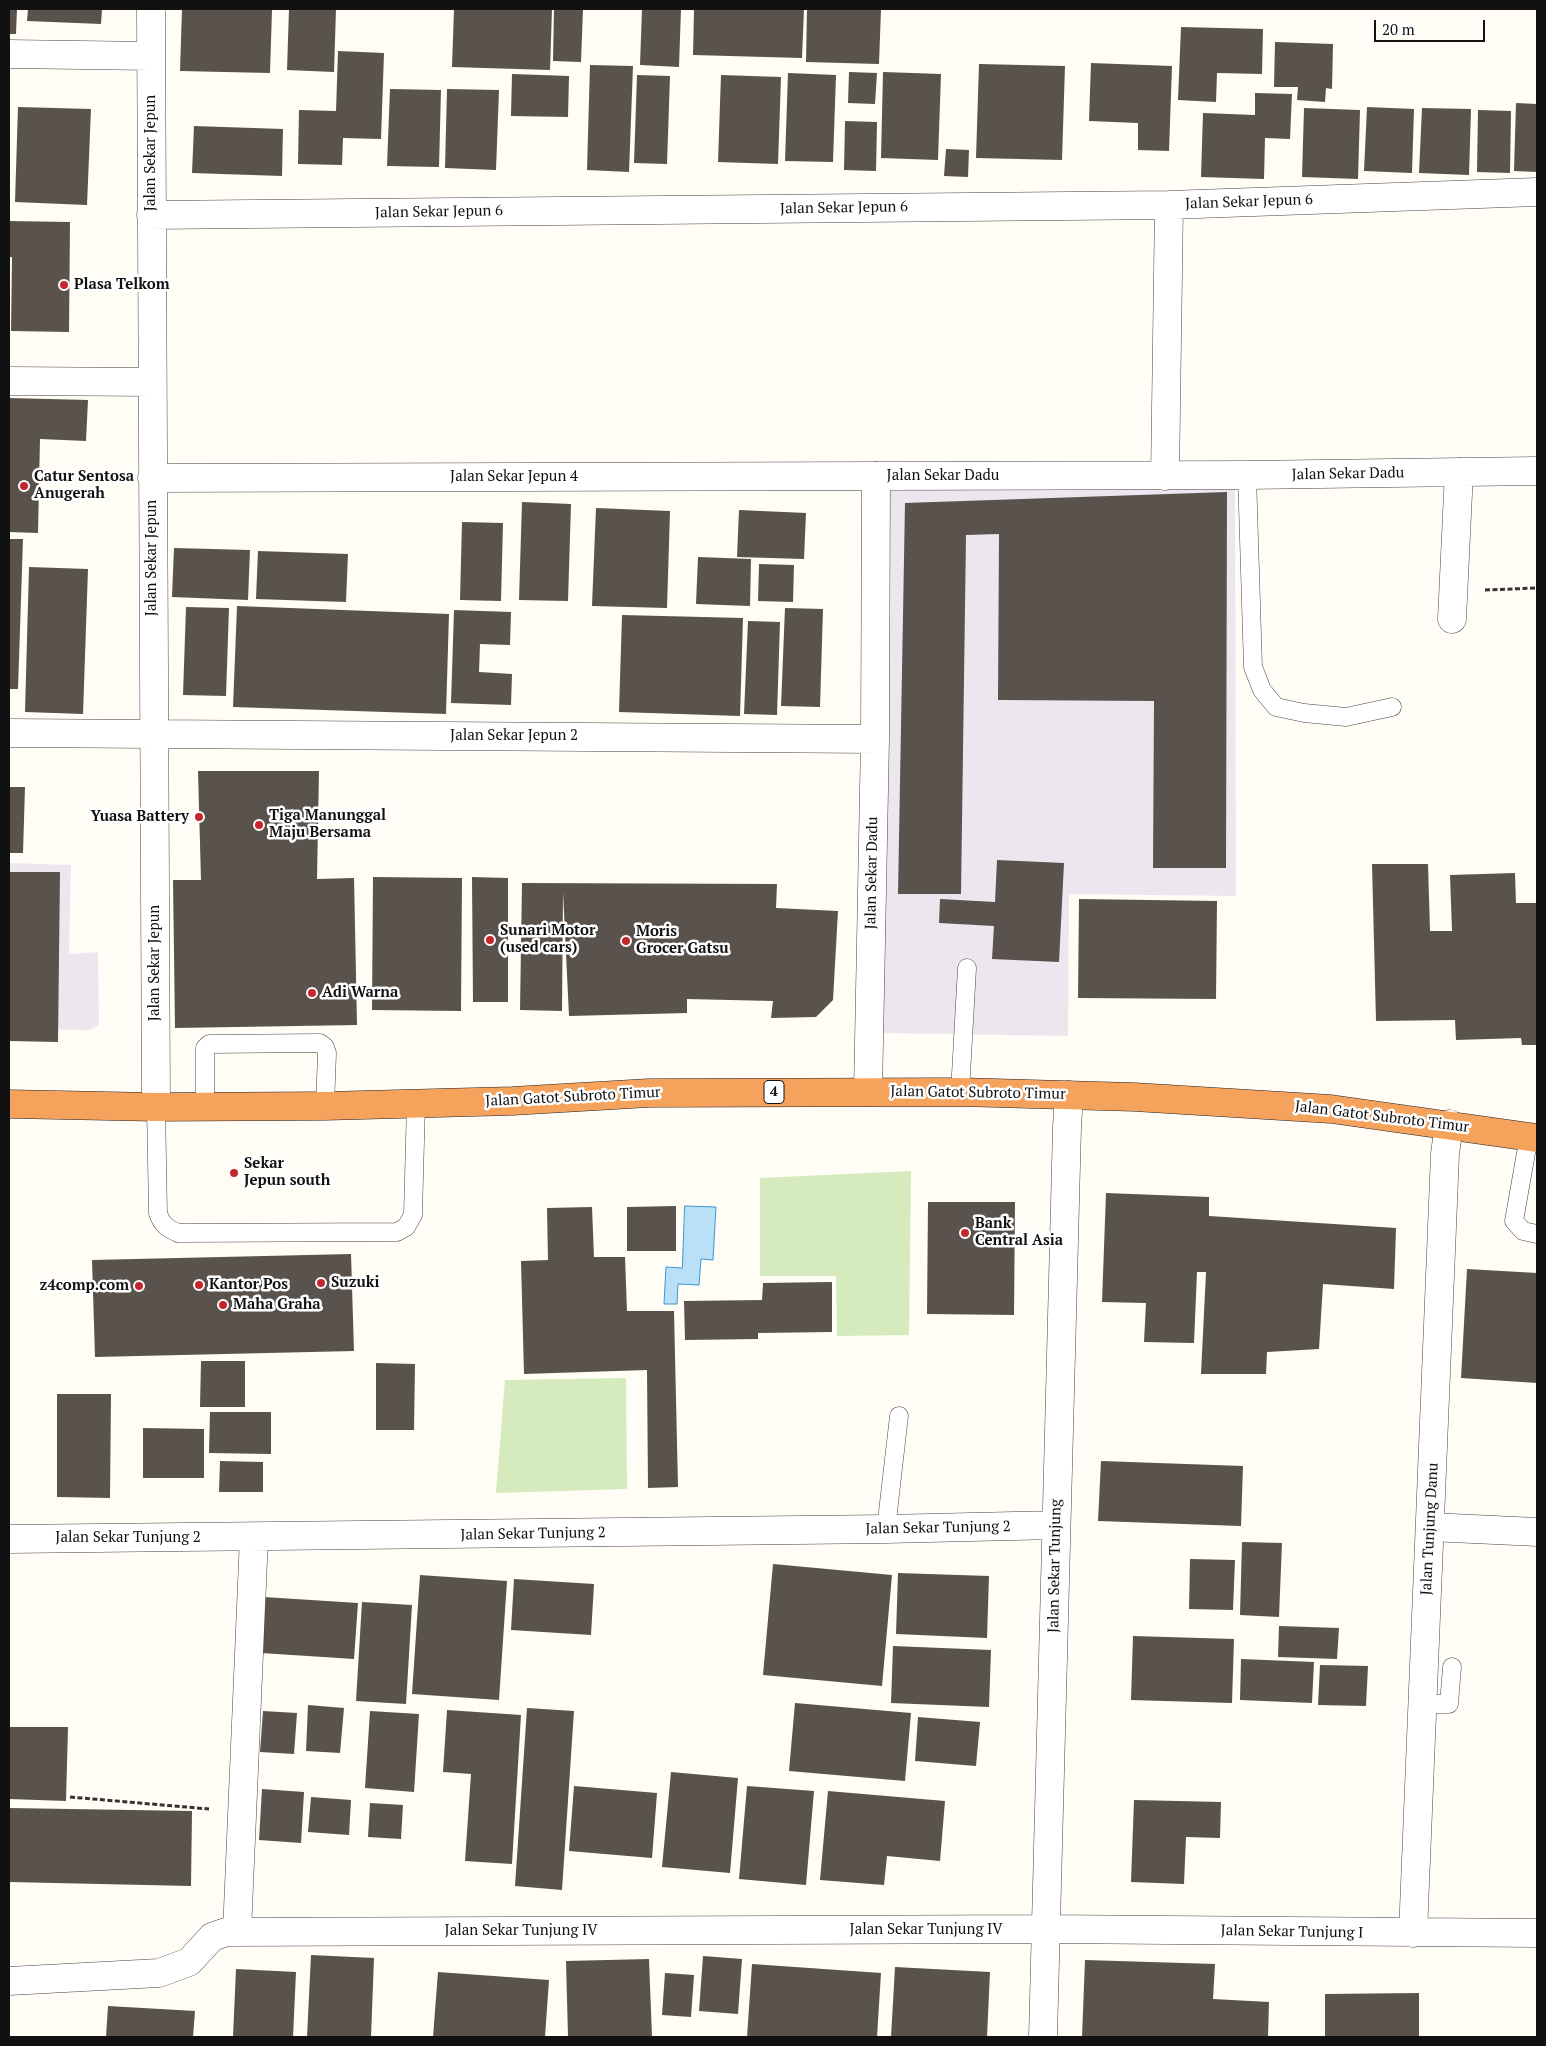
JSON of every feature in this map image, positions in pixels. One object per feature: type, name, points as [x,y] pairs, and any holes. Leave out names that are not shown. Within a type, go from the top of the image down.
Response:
[{"type":"highway","name":"Jalan Gatot Subroto Timur","points":[[9,1104],[156,1108],[324,1106],[512,1101],[649,1093],[960,1092],[1069,1095],[1331,1109],[1533,1137]]},
{"type":"street","name":"Jalan Sekar Jepun","points":[[150,9],[156,1108]]},
{"type":"street","points":[[9,54],[151,56]]},
{"type":"street","name":"Jalan Sekar Jepun 6","points":[[151,215],[1169,205],[1537,192]]},
{"type":"street","points":[[1165,476],[1169,205]]},
{"type":"street","points":[[9,381],[152,382]]},
{"type":"street","points":[[1452,619],[1455,591],[1459,472]]},
{"type":"street","name":"Jalan Sekar Dadu","points":[[868,1092],[875,739],[876,476],[1165,476],[1537,472]]},
{"type":"street","name":"Jalan Sekar Jepun 4","points":[[152,478],[876,476]]},
{"type":"street","name":"Jalan Sekar Jepun 2","points":[[9,733],[875,739]]},
{"type":"street","name":"Jalan Sekar Tunjung","points":[[1043,2037],[1069,1095]]},
{"type":"street","name":"Jalan Tunjung Danu","points":[[1413,1934],[1445,1154],[1449,1124]]},
{"type":"street","name":"Jalan Sekar Tunjung 2","points":[[9,1539],[886,1529],[1056,1525]]},
{"type":"street","points":[[1430,1527],[1537,1532]]},
{"type":"street","points":[[237,1932],[254,1537]]},
{"type":"street","name":"Jalan Sekar Tunjung IV","points":[[9,1980],[159,1973],[189,1962],[212,1937],[226,1932],[1046,1929]]},
{"type":"street","name":"Jalan Sekar Tunjung I","points":[[1046,1929],[1413,1934],[1537,1933]]},
{"type":"lane","points":[[1247,475],[1252,667],[1262,690],[1276,707],[1304,713],[1346,717],[1392,707]]},
{"type":"lane","points":[[960,1092],[967,968]]},
{"type":"lane","points":[[204,1107],[205,1052],[210,1044],[320,1043],[327,1053],[324,1106]]},
{"type":"lane","points":[[156,1108],[158,1213],[161,1222],[166,1228],[178,1233],[397,1232],[406,1227],[413,1215],[416,1103]]},
{"type":"lane","points":[[1533,1137],[1514,1221],[1516,1226],[1523,1231],[1537,1234]]},
{"type":"lane","points":[[886,1529],[899,1416]]},
{"type":"lane","points":[[1422,1704],[1447,1705],[1450,1702],[1452,1667]]},
{"type":"path","points":[[1455,591],[1537,588]]},
{"type":"path","points":[[70,1797],[241,1812]]},
{"type":"shaded area","points":[[1235,482],[1236,896],[1069,894],[1068,1036],[882,1033],[888,491]]},
{"type":"shaded area","points":[[9,863],[71,865],[69,954],[98,952],[99,1025],[89,1030],[9,1029]]},
{"type":"green space","points":[[911,1171],[909,1335],[837,1336],[836,1276],[760,1276],[760,1178]]},
{"type":"green space","points":[[626,1378],[627,1489],[496,1493],[505,1380]]},
{"type":"water","points":[[685,1206],[716,1207],[713,1260],[701,1259],[699,1285],[678,1284],[677,1304],[664,1304],[666,1267],[682,1268]]},
{"type":"building","points":[[9,9],[17,9],[16,34],[9,34]]},
{"type":"building","points":[[28,9],[102,9],[101,24],[27,21]]},
{"type":"building","points":[[182,9],[272,10],[270,73],[180,71]]},
{"type":"building","points":[[289,9],[336,9],[334,72],[287,70]]},
{"type":"building","points":[[454,9],[552,9],[550,70],[452,67]]},
{"type":"building","points":[[554,9],[583,9],[581,62],[553,61]]},
{"type":"building","points":[[642,9],[681,9],[679,67],[640,65]]},
{"type":"building","points":[[694,9],[804,9],[802,58],[693,55]]},
{"type":"building","points":[[807,9],[881,9],[879,64],[806,62]]},
{"type":"building","points":[[1181,27],[1263,29],[1262,74],[1217,73],[1216,102],[1178,100]]},
{"type":"building","points":[[1275,42],[1333,44],[1332,89],[1326,88],[1325,102],[1297,100],[1298,87],[1274,87]]},
{"type":"building","points":[[338,51],[384,53],[381,139],[343,138],[342,165],[298,164],[299,110],[336,111]]},
{"type":"building","points":[[1091,63],[1172,66],[1169,151],[1138,150],[1138,123],[1089,121]]},
{"type":"building","points":[[979,64],[1065,66],[1062,160],[976,158]]},
{"type":"building","points":[[590,65],[633,66],[629,172],[587,170]]},
{"type":"building","points":[[849,72],[877,73],[875,104],[848,103]]},
{"type":"building","points":[[883,72],[941,74],[938,160],[881,158]]},
{"type":"building","points":[[788,73],[836,75],[833,162],[785,161]]},
{"type":"building","points":[[512,74],[569,76],[568,117],[511,116]]},
{"type":"building","points":[[637,75],[670,76],[667,164],[634,163]]},
{"type":"building","points":[[721,75],[781,77],[778,164],[718,162]]},
{"type":"building","points":[[390,89],[441,90],[439,167],[387,166]]},
{"type":"building","points":[[447,89],[499,90],[496,170],[445,168]]},
{"type":"building","points":[[1255,93],[1292,94],[1290,139],[1265,138],[1264,179],[1201,177],[1203,113],[1255,115]]},
{"type":"building","points":[[1516,103],[1537,104],[1537,172],[1514,171]]},
{"type":"building","points":[[18,107],[91,109],[87,205],[15,202]]},
{"type":"building","points":[[1367,107],[1414,109],[1412,173],[1364,171]]},
{"type":"building","points":[[1304,108],[1360,110],[1358,179],[1302,177]]},
{"type":"building","points":[[1422,108],[1471,109],[1469,175],[1419,173]]},
{"type":"building","points":[[1478,110],[1511,111],[1510,173],[1477,172]]},
{"type":"building","points":[[845,121],[877,122],[876,171],[844,170]]},
{"type":"building","points":[[194,126],[283,129],[282,176],[192,173]]},
{"type":"building","points":[[946,149],[969,150],[968,177],[944,176]]},
{"type":"building","points":[[9,221],[70,222],[69,332],[11,331],[12,257],[9,257]]},
{"type":"building","name":"Catur Sentosa Anugerah","points":[[9,398],[88,400],[86,441],[40,439],[38,533],[9,532]]},
{"type":"building","points":[[1227,492],[1226,868],[1153,868],[1154,701],[998,700],[999,534],[966,535],[961,894],[898,894],[905,503]]},
{"type":"building","points":[[522,502],[571,504],[568,601],[519,600]]},
{"type":"building","points":[[596,508],[670,511],[667,608],[592,606]]},
{"type":"building","points":[[739,510],[806,513],[804,559],[737,557]]},
{"type":"building","points":[[462,522],[503,523],[501,601],[460,600]]},
{"type":"building","points":[[9,539],[23,539],[18,689],[9,689]]},
{"type":"building","points":[[174,548],[250,550],[248,600],[172,597]]},
{"type":"building","points":[[258,551],[348,554],[346,602],[256,599]]},
{"type":"building","points":[[698,557],[751,559],[750,606],[696,604]]},
{"type":"building","points":[[759,564],[794,565],[793,602],[758,601]]},
{"type":"building","points":[[29,567],[88,569],[83,714],[25,712]]},
{"type":"building","points":[[237,606],[449,614],[446,714],[233,707]]},
{"type":"building","points":[[186,607],[229,608],[226,696],[183,695]]},
{"type":"building","points":[[785,608],[823,609],[820,707],[781,706]]},
{"type":"building","points":[[454,610],[511,612],[510,645],[480,644],[479,672],[512,674],[511,705],[451,703]]},
{"type":"building","points":[[622,615],[743,618],[740,716],[619,712]]},
{"type":"building","points":[[748,621],[780,622],[777,715],[744,714]]},
{"type":"building","points":[[198,771],[319,771],[317,879],[354,878],[357,1025],[175,1028],[173,880],[201,880]]},
{"type":"building","points":[[9,787],[25,787],[23,853],[9,853]]},
{"type":"building","points":[[997,860],[1064,863],[1059,962],[992,959],[994,926],[939,923],[940,899],[995,902]]},
{"type":"building","points":[[1372,864],[1428,864],[1430,931],[1452,931],[1450,875],[1515,873],[1516,903],[1537,903],[1537,1045],[1522,1045],[1521,1038],[1456,1040],[1455,1020],[1376,1021]]},
{"type":"building","points":[[9,872],[60,872],[58,1042],[9,1041]]},
{"type":"building","points":[[373,877],[462,878],[461,1011],[372,1010]]},
{"type":"building","name":"Sunari Motor (used cars)","points":[[472,877],[508,878],[508,1002],[473,1002]]},
{"type":"building","points":[[522,883],[777,884],[776,908],[838,911],[833,1000],[816,1017],[771,1018],[773,1001],[687,999],[687,1013],[569,1016],[563,892],[562,1011],[520,1010]]},
{"type":"building","points":[[1079,899],[1217,901],[1216,999],[1078,998]]},
{"type":"building","points":[[1106,1193],[1209,1197],[1209,1216],[1396,1228],[1394,1289],[1323,1284],[1319,1349],[1267,1352],[1266,1374],[1201,1374],[1206,1272],[1197,1272],[1194,1343],[1144,1342],[1146,1303],[1102,1302]]},
{"type":"building","points":[[928,1202],[1015,1202],[1014,1315],[927,1314]]},
{"type":"building","points":[[676,1206],[676,1251],[627,1251],[627,1207]]},
{"type":"building","points":[[592,1207],[594,1257],[625,1257],[627,1311],[674,1311],[678,1487],[648,1488],[647,1370],[524,1374],[521,1261],[548,1260],[547,1208]]},
{"type":"building","name":"Maha Graha","points":[[351,1254],[354,1351],[95,1357],[92,1260]]},
{"type":"building","points":[[1467,1269],[1537,1273],[1537,1383],[1461,1378]]},
{"type":"building","points":[[832,1282],[832,1332],[758,1333],[758,1339],[685,1340],[684,1301],[762,1300],[763,1283]]},
{"type":"building","points":[[201,1361],[245,1361],[245,1407],[200,1407]]},
{"type":"building","points":[[376,1363],[415,1364],[414,1430],[376,1430]]},
{"type":"building","points":[[57,1394],[111,1394],[110,1498],[57,1497]]},
{"type":"building","points":[[210,1412],[271,1412],[271,1454],[209,1453]]},
{"type":"building","points":[[143,1428],[204,1429],[204,1478],[143,1478]]},
{"type":"building","points":[[220,1461],[263,1462],[263,1492],[219,1492]]},
{"type":"building","points":[[1101,1461],[1243,1466],[1241,1526],[1098,1521]]},
{"type":"building","points":[[1242,1542],[1282,1543],[1279,1617],[1240,1615]]},
{"type":"building","points":[[1190,1559],[1235,1560],[1233,1610],[1189,1609]]},
{"type":"building","points":[[773,1564],[892,1575],[882,1686],[763,1675]]},
{"type":"building","points":[[898,1573],[989,1576],[987,1638],[896,1634]]},
{"type":"building","points":[[420,1575],[507,1581],[499,1700],[412,1694]]},
{"type":"building","points":[[514,1579],[594,1584],[591,1635],[511,1630]]},
{"type":"building","points":[[264,1597],[358,1603],[354,1659],[261,1653]]},
{"type":"building","points":[[362,1602],[412,1605],[406,1704],[356,1701]]},
{"type":"building","points":[[1279,1626],[1339,1628],[1337,1659],[1278,1657]]},
{"type":"building","points":[[1133,1636],[1234,1639],[1232,1703],[1131,1700]]},
{"type":"building","points":[[893,1646],[991,1650],[989,1707],[891,1703]]},
{"type":"building","points":[[1241,1659],[1314,1662],[1312,1703],[1240,1700]]},
{"type":"building","points":[[1320,1665],[1368,1666],[1366,1706],[1318,1705]]},
{"type":"building","points":[[795,1703],[911,1713],[905,1781],[789,1771]]},
{"type":"building","points":[[308,1705],[344,1708],[340,1753],[306,1751]]},
{"type":"building","points":[[527,1708],[574,1711],[562,1890],[515,1886]]},
{"type":"building","points":[[447,1710],[521,1715],[512,1864],[465,1861],[471,1774],[443,1772]]},
{"type":"building","points":[[263,1711],[297,1713],[294,1754],[260,1752]]},
{"type":"building","points":[[370,1711],[419,1714],[414,1792],[365,1788]]},
{"type":"building","points":[[918,1717],[980,1722],[976,1766],[915,1761]]},
{"type":"building","points":[[9,1727],[68,1727],[66,1801],[9,1799]]},
{"type":"building","points":[[671,1772],[738,1778],[730,1873],[662,1867]]},
{"type":"building","points":[[574,1786],[657,1793],[652,1858],[569,1851]]},
{"type":"building","points":[[747,1786],[814,1791],[806,1885],[739,1879]]},
{"type":"building","points":[[262,1789],[304,1792],[301,1843],[259,1840]]},
{"type":"building","points":[[828,1791],[945,1801],[940,1861],[887,1856],[884,1885],[820,1880]]},
{"type":"building","points":[[311,1797],[351,1800],[349,1835],[308,1832]]},
{"type":"building","points":[[1134,1800],[1221,1802],[1220,1838],[1186,1837],[1184,1884],[1131,1882]]},
{"type":"building","points":[[370,1803],[403,1805],[401,1839],[368,1837]]},
{"type":"building","points":[[9,1808],[192,1811],[191,1886],[9,1882]]},
{"type":"building","points":[[311,1955],[374,1958],[371,2037],[307,2037]]},
{"type":"building","points":[[703,1956],[742,1959],[738,2014],[699,2011]]},
{"type":"building","points":[[649,1959],[652,2037],[568,2037],[566,1961]]},
{"type":"building","points":[[1085,1960],[1215,1964],[1213,1999],[1269,2002],[1268,2037],[1082,2037]]},
{"type":"building","points":[[752,1964],[881,1973],[877,2037],[747,2037]]},
{"type":"building","points":[[895,1967],[990,1972],[987,2037],[891,2037]]},
{"type":"building","points":[[236,1969],[296,1972],[293,2037],[233,2037]]},
{"type":"building","points":[[438,1972],[549,1980],[545,2037],[433,2037]]},
{"type":"building","points":[[665,1973],[694,1975],[691,2017],[662,2015]]},
{"type":"building","points":[[1419,1993],[1419,2037],[1325,2037],[1325,1994]]},
{"type":"building","points":[[108,2006],[195,2011],[193,2037],[106,2037]]},
{"type":"place","name":"Plasa Telkom","points":[[64,285]]},
{"type":"place","name":"Catur Sentosa Anugerah","points":[[24,486]]},
{"type":"place","name":"Yuasa Battery","points":[[199,817]]},
{"type":"place","name":"Tiga Manunggal Maju Bersama","points":[[259,825]]},
{"type":"place","name":"Sunari Motor (used cars)","points":[[490,940]]},
{"type":"place","name":"Moris Grocer Gatsu","points":[[626,941]]},
{"type":"place","name":"Adi Warna","points":[[312,993]]},
{"type":"place","name":"Sekar Jepun south","points":[[234,1173]]},
{"type":"place","name":"Bank Central Asia","points":[[965,1233]]},
{"type":"place","name":"Suzuki","points":[[321,1283]]},
{"type":"place","name":"Kantor Pos","points":[[199,1285]]},
{"type":"place","name":"z4comp.com","points":[[139,1286]]},
{"type":"place","name":"Maha Graha","points":[[223,1305]]}]
